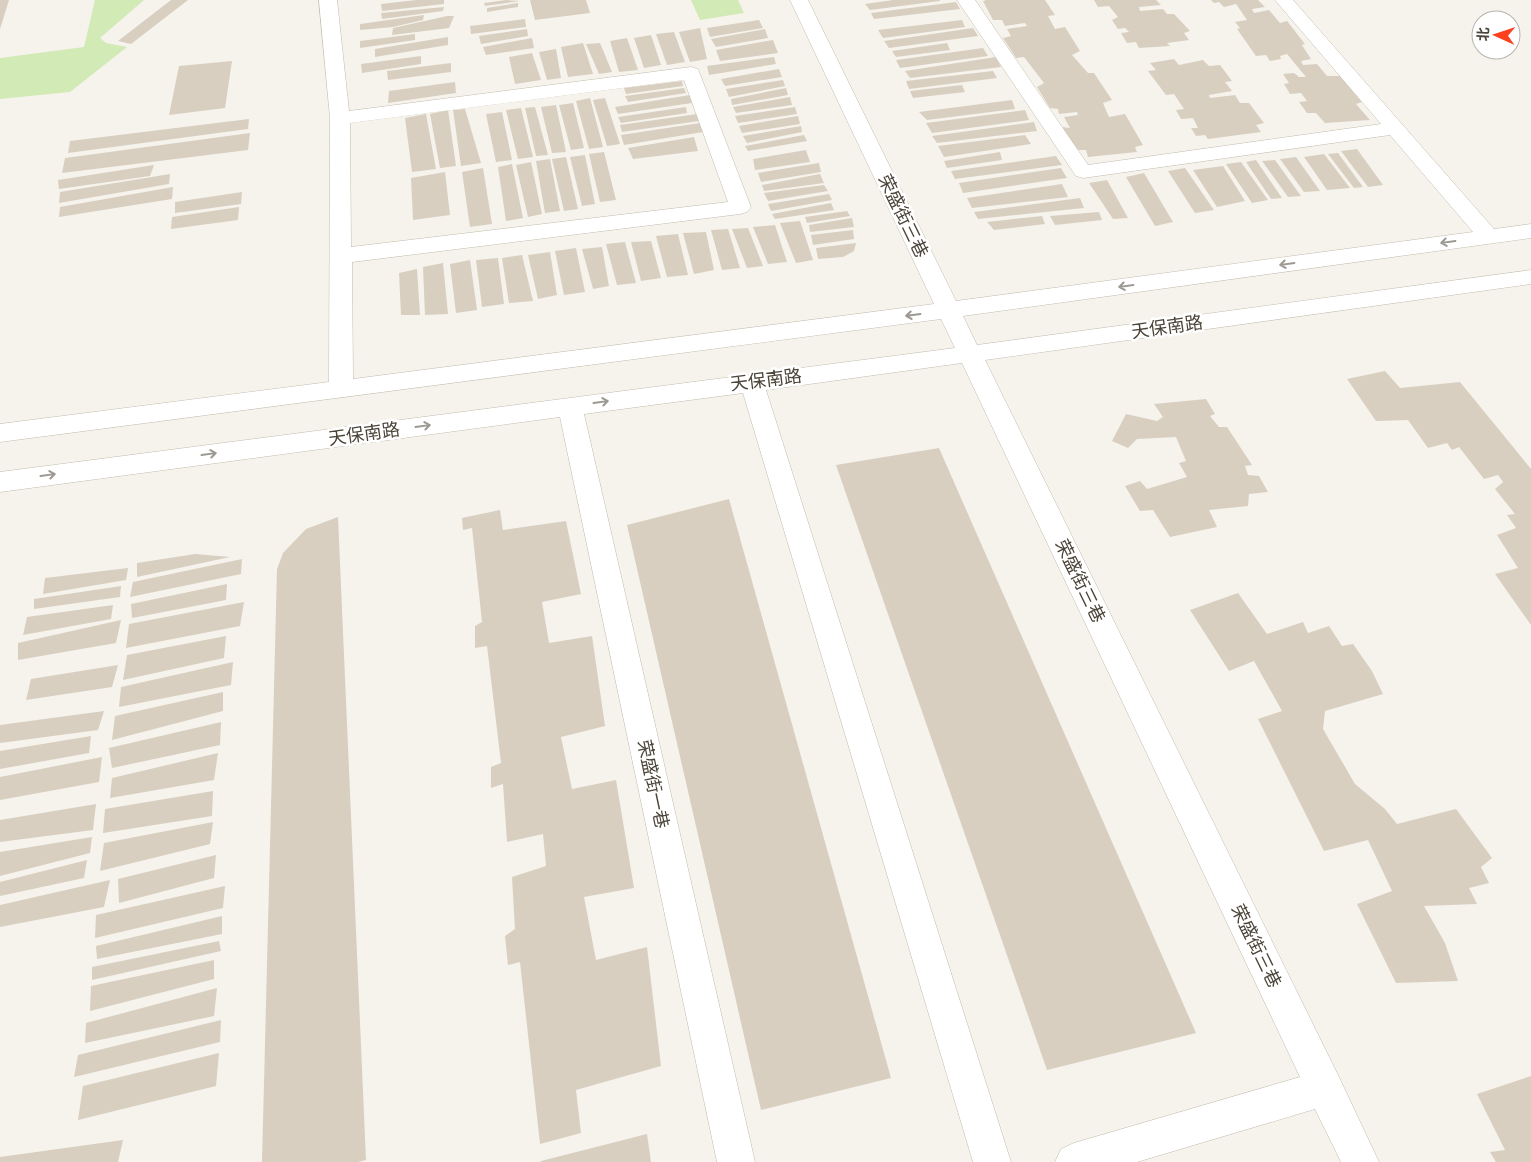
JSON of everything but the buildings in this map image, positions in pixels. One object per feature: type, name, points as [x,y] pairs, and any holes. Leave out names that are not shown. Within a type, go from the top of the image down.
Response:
[{"type":"street","points":[[328,0],[340,118],[340,389]]},
{"type":"street","name":"荣盛街三巷","points":[[799,0],[1360,1162]]},
{"type":"street","points":[[966,0],[1082,172],[1395,128]]},
{"type":"street","points":[[1284,0],[1490,237]]},
{"type":"street","points":[[340,118],[690,73],[740,207],[340,256]]},
{"type":"street","points":[[0,433],[949,310],[1531,231]]},
{"type":"street","name":"天保南路","points":[[0,482],[970,354],[1531,277]]},
{"type":"street","points":[[752,382],[992,1162]]},
{"type":"street","name":"荣盛街一巷","points":[[570,406],[736,1162]]},
{"type":"street","points":[[1074,1162],[1325,1088]]},
{"type":"green space","points":[[95,0],[144,0],[100,38],[106,43],[127,47],[70,92],[0,99],[0,58],[84,47]]},
{"type":"green space","points":[[691,0],[738,0],[744,13],[700,20]]}]
